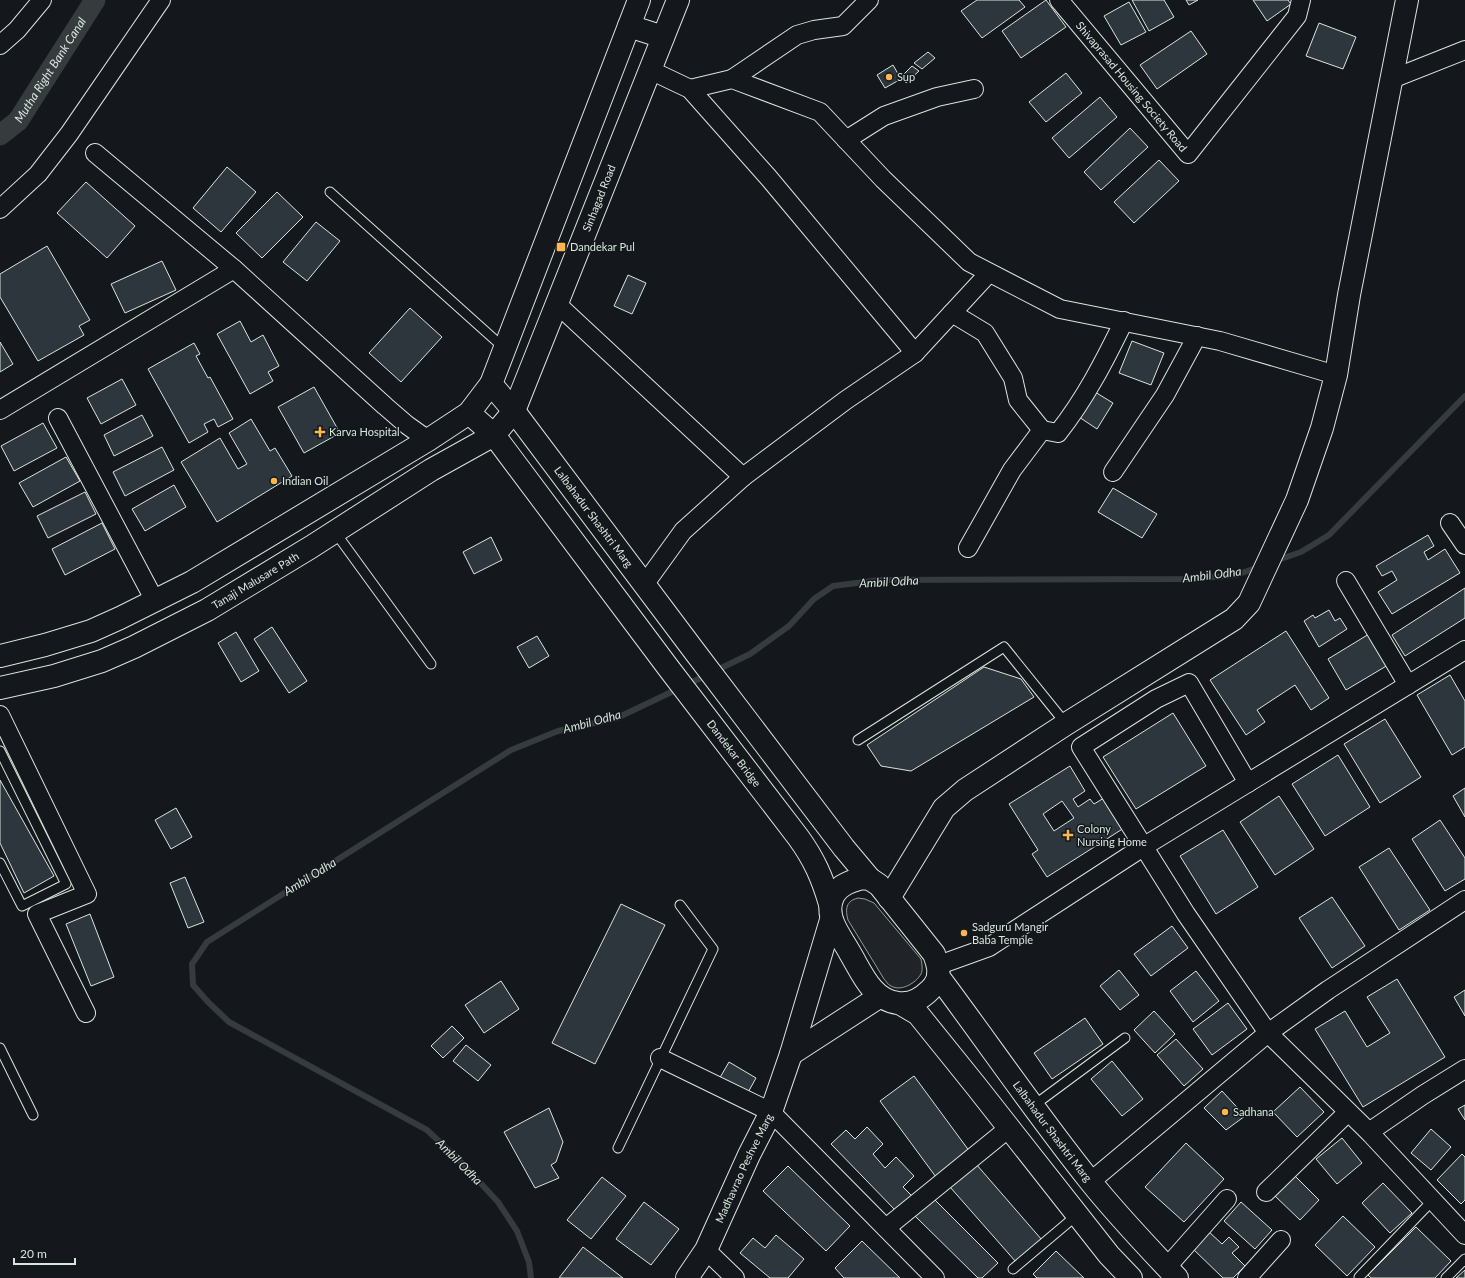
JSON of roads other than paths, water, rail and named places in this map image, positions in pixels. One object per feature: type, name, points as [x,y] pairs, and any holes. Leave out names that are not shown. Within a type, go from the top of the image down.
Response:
[{"type":"main road","points":[[0,656],[45,645],[91,631],[192,582],[428,440],[470,412],[491,384],[639,0]]},
{"type":"main road","name":"Sinhagad Road","points":[[494,435],[514,412],[678,0]]},
{"type":"main road","points":[[889,898],[944,808],[966,790],[1066,724],[1234,620],[1249,603],[1297,500],[1322,428],[1336,375],[1349,294],[1407,0]]},
{"type":"main road","points":[[629,26],[663,37]]},
{"type":"main road","name":"Lalbahadur Shashtri Marg","points":[[491,384],[514,412],[694,652],[844,848],[870,879],[879,886],[934,954],[939,971],[1033,1106],[1090,1182],[1134,1233],[1172,1272]]},
{"type":"main road","points":[[470,412],[494,435]]},
{"type":"main road","name":"Tanaji Malusare Path","points":[[0,688],[54,676],[102,661],[134,648],[207,610],[335,532],[431,470],[494,435]]},
{"type":"main road","name":"Dandekar Bridge","points":[[494,435],[670,670],[798,837],[810,854],[821,877],[831,912]]},
{"type":"main road","points":[[238,554],[254,582]]},
{"type":"main road","name":"Madhavrao Peshve Marg","points":[[687,1278],[706,1250],[749,1155],[771,1112],[791,1054],[836,890],[843,885],[862,878],[870,879]]},
{"type":"main road","points":[[831,912],[869,985],[879,997],[890,1002],[901,1004],[918,1014],[1109,1255],[1131,1278]]},
{"type":"main road","points":[[901,1004],[912,1002],[924,996],[932,988],[939,971]]},
{"type":"main road","points":[[791,1054],[879,997]]},
{"type":"street","points":[[0,45],[17,30],[42,0]]},
{"type":"street","points":[[0,209],[38,174],[69,134],[161,0]]},
{"type":"street","points":[[690,89],[732,79],[797,35],[814,30],[843,26],[869,0]]},
{"type":"street","name":"Shivaprasad Housing Society Road","points":[[1059,0],[1188,154],[1297,16],[1301,0]]},
{"type":"street","points":[[1392,79],[1465,50]]},
{"type":"street","points":[[650,70],[690,89],[768,177],[915,354]]},
{"type":"street","points":[[732,79],[820,112],[883,179],[969,262],[1060,309],[1220,341],[1336,375]]},
{"type":"street","points":[[846,140],[884,116],[937,97],[974,88]]},
{"type":"street","points":[[95,153],[234,269],[386,406],[428,440]]},
{"type":"street","points":[[0,410],[234,269]]},
{"type":"street","points":[[644,584],[683,531],[743,477],[846,400],[915,354],[989,272]]},
{"type":"street","points":[[557,304],[743,477]]},
{"type":"street","points":[[952,313],[985,333],[1012,378],[1018,400],[1042,430],[1058,433],[1076,411],[1113,345],[1124,322]]},
{"type":"street","points":[[1113,472],[1165,395],[1197,336]]},
{"type":"street","points":[[58,418],[155,601]]},
{"type":"street","points":[[968,548],[1012,470],[1042,430]]},
{"type":"street","points":[[1450,523],[1465,545]]},
{"type":"street","points":[[1346,581],[1408,685]]},
{"type":"street","points":[[939,971],[989,947],[1143,847],[1465,650]]},
{"type":"street","points":[[1248,783],[1189,683],[1156,699],[1081,747],[1186,914],[1268,1033],[1369,1132],[1433,1200],[1462,1227]]},
{"type":"street","points":[[0,715],[87,894],[37,914],[86,1013]]},
{"type":"street","points":[[1090,1182],[1268,1033],[1328,990],[1463,906]]},
{"type":"street","points":[[660,1058],[771,1112],[935,1278]]},
{"type":"street","points":[[1369,1132],[1423,1095],[1465,1069]]},
{"type":"street","points":[[1266,1192],[1348,1112]]},
{"type":"street","points":[[886,1228],[1009,1128]]},
{"type":"street","points":[[1172,1272],[1227,1199]]},
{"type":"street","points":[[1247,1278],[1281,1240]]},
{"type":"street","points":[[706,1250],[735,1278]]},
{"type":"lane","points":[[330,192],[504,348]]},
{"type":"lane","points":[[335,532],[431,664]]},
{"type":"lane","points":[[858,740],[1004,647],[1066,724]]},
{"type":"lane","points":[[0,752],[66,884],[22,906],[0,863]]},
{"type":"lane","points":[[618,1148],[713,949],[680,905]]},
{"type":"lane","points":[[1033,1106],[1125,1038]]},
{"type":"lane","points":[[0,1048],[33,1115]]},
{"type":"lane","points":[[1359,1277],[1433,1200]]},
{"type":"lane","points":[[1013,1269],[1077,1215]]},
{"type":"lane","points":[[1446,1278],[1465,1259]]},
{"type":"waterway","name":"Mutha Right Bank Canal","points":[[0,135],[18,121],[95,0]]},
{"type":"waterway","name":"Ambil Odha","points":[[1275,561],[1301,552],[1329,535],[1465,396]]},
{"type":"waterway","name":"Ambil Odha","points":[[715,671],[750,654],[789,626],[814,599],[833,586],[880,580],[1192,579],[1236,575],[1259,567]]},
{"type":"waterway","name":"Ambil Odha","points":[[531,1278],[529,1262],[517,1231],[498,1202],[460,1161],[427,1130],[229,1022],[193,985],[192,964],[207,942],[511,750],[558,731],[617,718],[707,675]]},
{"type":"place","name":"Sup","points":[[889,77]]},
{"type":"place","name":"Dandekar Pul","points":[[561,247]]},
{"type":"place","name":"Karva Hospital","points":[[320,432]]},
{"type":"place","name":"Indian Oil","points":[[274,481]]},
{"type":"place","name":"Colony Nursing Home","points":[[1068,835]]},
{"type":"place","name":"Sadguru Mangir Baba Temple","points":[[964,933]]},
{"type":"place","name":"Sadhana","points":[[1225,1112]]}]
